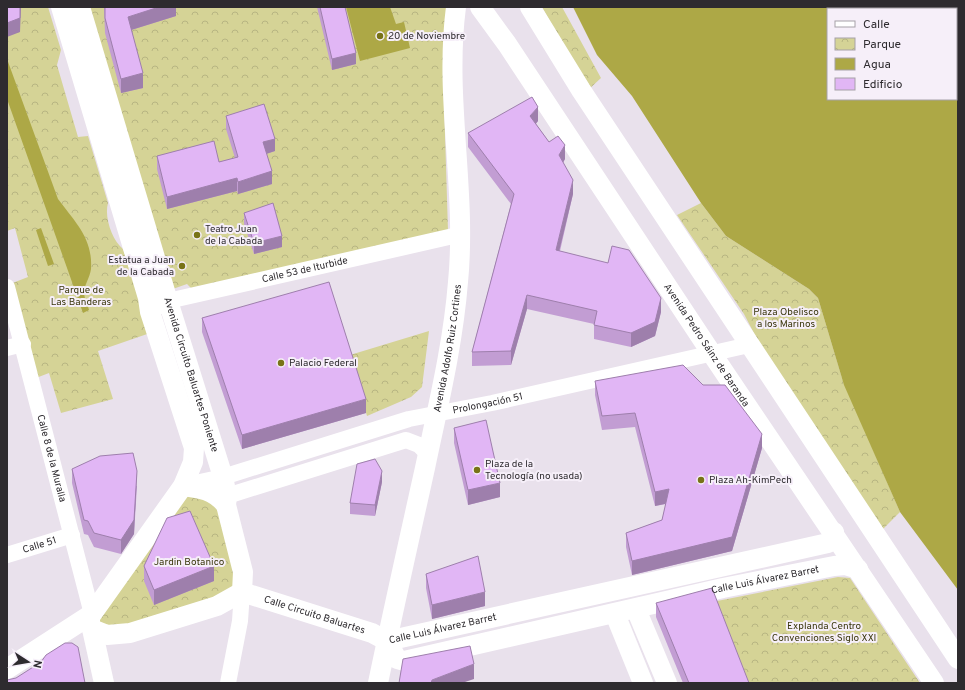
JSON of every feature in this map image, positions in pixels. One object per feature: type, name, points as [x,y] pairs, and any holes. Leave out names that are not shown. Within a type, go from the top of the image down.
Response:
[{"type":"main road","name":"Avenida Circuito Baluartes Poniente","points":[[61,7],[148,298],[150,312],[194,448],[193,462],[182,486],[92,622]]},
{"type":"main road","name":"Avenida Circuito Baluartes Poniente","points":[[80,7],[168,301],[223,477],[226,500],[243,572],[242,592]]},
{"type":"main road","name":"Avenida Adolfo Ruiz Cortines","points":[[378,683],[437,414],[445,374],[456,300],[462,234],[453,103],[452,37],[456,7]]},
{"type":"main road","name":"Avenida Pedro Sáinz de Baranda","points":[[480,7],[934,683]]},
{"type":"main road","points":[[530,7],[581,90],[958,659]]},
{"type":"main road","points":[[452,37],[463,24],[476,20],[488,22],[497,32]]},
{"type":"main road","points":[[182,486],[201,488],[226,500]]},
{"type":"main road","name":"Calle Luis Álvarez Barret","points":[[834,532],[832,539],[828,543],[386,641],[396,659],[404,661],[546,630],[723,588],[834,566],[845,565],[858,569]]},
{"type":"main road","points":[[718,568],[723,588]]},
{"type":"main road","points":[[92,622],[107,635],[130,633],[217,606],[242,592]]},
{"type":"main road","name":"Calle Circuito Baluartes","points":[[242,592],[372,633],[386,641]]},
{"type":"main road","points":[[540,608],[546,630]]},
{"type":"main road","points":[[636,609],[667,683]]},
{"type":"main road","points":[[615,614],[643,683]]},
{"type":"main road","points":[[504,616],[509,638]]},
{"type":"main road","points":[[7,669],[92,622]]},
{"type":"main road","points":[[10,683],[92,622]]},
{"type":"main road","points":[[92,622],[93,683]]},
{"type":"main road","points":[[92,622],[104,683]]},
{"type":"street","name":"Calle 53 de Iturbide","points":[[150,312],[168,301],[462,234]]},
{"type":"street","name":"Calle 8 de la Muralla","points":[[7,287],[72,535],[92,622]]},
{"type":"street","points":[[7,348],[23,344]]},
{"type":"street","name":"Prolongación 51","points":[[182,486],[223,477],[409,419],[749,345]]},
{"type":"street","points":[[226,500],[406,440],[420,445],[428,454]]},
{"type":"street","name":"Calle 51","points":[[7,555],[72,535]]},
{"type":"street","points":[[228,683],[240,621],[242,592]]},
{"type":"green space","name":"Parque de Las Banderas","points":[[7,7],[48,7],[61,50],[57,65],[78,137],[88,136],[108,203],[107,215],[110,228],[115,240],[123,249],[153,332],[98,351],[113,399],[61,413],[49,373],[36,378],[10,284],[28,277],[15,228],[7,231]]},
{"type":"green space","name":"20 de Noviembre","points":[[87,7],[453,7],[444,102],[448,231],[192,289],[187,284],[170,290]]},
{"type":"green space","points":[[542,7],[562,7],[601,78],[588,90]]},
{"type":"green space","name":"Plaza Obelisco a los Marinos","points":[[701,203],[726,236],[809,289],[818,298],[842,378],[900,512],[883,529],[769,362],[744,314],[677,215]]},
{"type":"green space","points":[[429,331],[422,387],[411,397],[367,416],[350,355]]},
{"type":"green space","name":"Jardin Botanico","points":[[183,486],[214,493],[242,592],[107,635],[92,614]]},
{"type":"green space","name":"Explanda Centro Convenciones Siglo XXI","points":[[838,577],[850,578],[920,683],[743,683],[712,602]]},
{"type":"water","name":"20 de Noviembre","points":[[346,7],[390,7],[396,24],[404,22],[410,48],[360,61]]},
{"type":"water","points":[[573,7],[958,7],[958,590],[900,512],[844,385],[818,298],[809,289],[726,236],[701,203],[632,96],[597,55]]},
{"type":"water","points":[[7,59],[58,199],[82,231],[89,248],[91,269],[84,292],[89,310],[83,313],[7,99]]},
{"type":"water","points":[[41,228],[54,264],[48,266],[36,230]]},
{"type":"building","points":[[7,7],[20,7],[20,18],[7,23]]},
{"type":"building","points":[[105,7],[159,7],[128,17],[143,73],[121,79],[105,18]]},
{"type":"building","points":[[320,7],[345,7],[356,53],[332,59]]},
{"type":"building","points":[[532,97],[538,107],[530,116],[549,142],[558,136],[565,145],[559,155],[573,180],[556,250],[608,263],[612,246],[629,250],[661,298],[655,322],[631,333],[594,325],[597,311],[527,295],[511,351],[472,352],[514,194],[468,133]]},
{"type":"building","points":[[264,104],[275,139],[263,142],[272,171],[238,182],[237,178],[167,197],[157,156],[214,141],[219,162],[238,157],[226,116]]},
{"type":"building","points":[[273,203],[282,236],[254,243],[244,213]]},
{"type":"building","name":"Palacio Federal","points":[[329,282],[366,399],[242,435],[202,318]]},
{"type":"building","name":"Plaza Ah-KimPech","points":[[683,365],[703,385],[725,385],[762,434],[732,537],[632,561],[626,533],[662,520],[669,489],[655,492],[635,413],[602,416],[595,381]]},
{"type":"building","name":"Plaza de la Tecnología (no usada)","points":[[486,420],[500,483],[468,490],[454,428]]},
{"type":"building","points":[[133,453],[137,471],[134,520],[121,540],[94,533],[88,521],[84,520],[72,469],[100,456]]},
{"type":"building","points":[[375,459],[382,471],[375,505],[350,503],[357,464]]},
{"type":"building","points":[[190,511],[214,566],[154,590],[144,566],[167,518]]},
{"type":"building","points":[[478,556],[485,592],[432,605],[426,574]]},
{"type":"building","points":[[712,588],[749,683],[689,683],[656,603]]},
{"type":"building","points":[[65,643],[72,643],[78,647],[85,683],[7,683],[7,680],[16,678],[41,662],[46,655]]},
{"type":"building","points":[[470,646],[474,664],[432,680],[431,683],[399,683],[403,659]]},
{"type":"place","name":"20 de Noviembre","points":[[380,36]]},
{"type":"place","name":"Teatro Juan de la Cabada","points":[[197,235]]},
{"type":"place","name":"Estatua a Juan de la Cabada","points":[[182,266]]},
{"type":"place","name":"Palacio Federal","points":[[281,363]]},
{"type":"place","name":"Plaza de la Tecnología (no usada)","points":[[477,470]]},
{"type":"place","name":"Plaza Ah-KimPech","points":[[701,480]]}]
